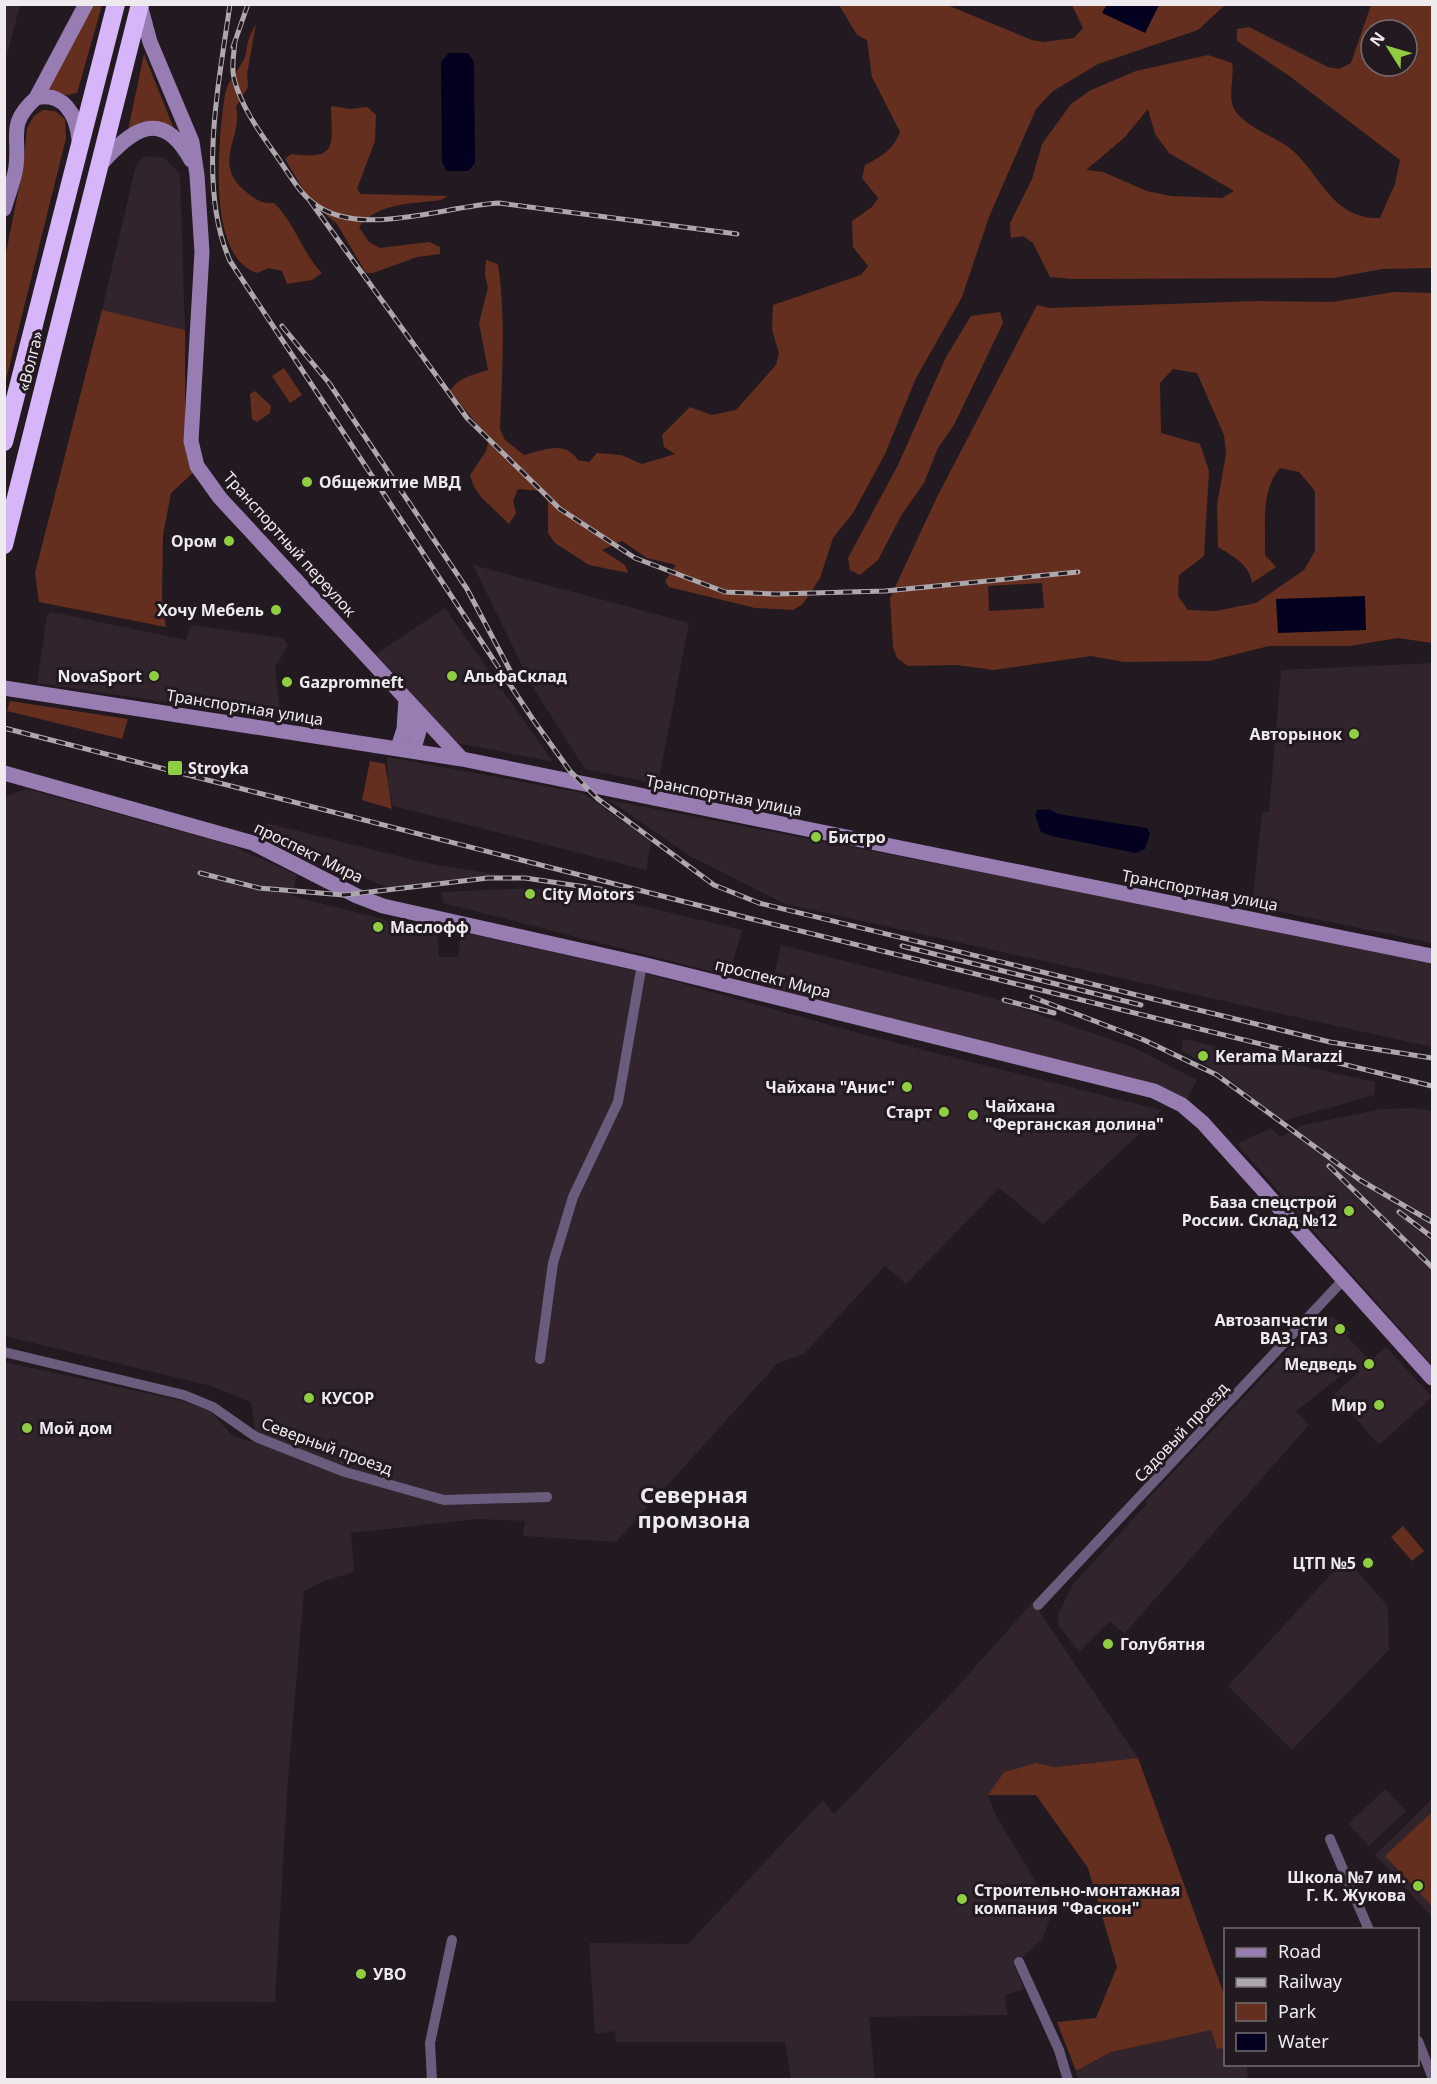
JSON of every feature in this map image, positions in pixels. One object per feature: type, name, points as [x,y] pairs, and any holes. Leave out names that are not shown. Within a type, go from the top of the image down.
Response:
[{"type":"highway","name":"«Волга»","points":[[4,442],[116,4]]},
{"type":"highway","name":"«Волга»","points":[[4,545],[140,5]]},
{"type":"street","points":[[4,209],[16,166],[16,122],[24,108],[36,98],[86,4]]},
{"type":"street","name":"Транспортный переулок","points":[[140,5],[150,42],[192,142],[196,168],[202,252],[191,441],[197,466],[220,498],[462,759]]},
{"type":"street","points":[[36,98],[46,95],[58,98],[69,107],[78,124],[79,146]]},
{"type":"street","points":[[98,167],[121,141],[147,128],[166,132],[175,138],[184,147],[196,168]]},
{"type":"street","name":"Транспортная улица","points":[[4,688],[462,759],[1432,956]]},
{"type":"street","points":[[406,699],[404,729],[406,749]]},
{"type":"street","points":[[406,749],[418,731],[418,714]]},
{"type":"street","name":"проспект Мира","points":[[4,773],[253,843],[357,896],[383,906],[642,964],[1154,1091],[1182,1105],[1203,1123],[1346,1278],[1432,1378]]},
{"type":"street","points":[[540,1359],[553,1263],[573,1197],[618,1102],[642,964]]},
{"type":"street","name":"Садовый проезд","points":[[1038,1605],[1346,1278]]},
{"type":"street","name":"Северный проезд","points":[[4,1352],[183,1395],[213,1407],[256,1437],[345,1472],[444,1500],[547,1497]]},
{"type":"street","points":[[1330,1839],[1369,1928]]},
{"type":"street","points":[[432,2079],[430,2043],[452,1940]]},
{"type":"street","points":[[1019,1962],[1059,2050],[1068,2079]]},
{"type":"street","points":[[1419,2044],[1432,2076]]},
{"type":"shaded area","points":[[4,5],[20,5],[5,63]]},
{"type":"shaded area","points":[[144,156],[164,158],[180,174],[185,330],[102,310],[136,165]]},
{"type":"shaded area","points":[[473,565],[689,623],[658,784],[585,769],[532,686]]},
{"type":"shaded area","points":[[445,608],[553,762],[457,743],[376,654]]},
{"type":"shaded area","points":[[52,612],[186,640],[191,625],[283,638],[288,645],[275,667],[280,711],[266,717],[37,683],[47,615]]},
{"type":"shaded area","points":[[1432,663],[1432,943],[1252,906],[1262,812],[1269,812],[1281,670]]},
{"type":"shaded area","points":[[387,757],[583,793],[651,842],[646,870],[393,806],[388,786]]},
{"type":"shaded area","points":[[27,789],[230,845],[297,875],[292,896],[437,933],[439,957],[458,957],[461,932],[641,972],[873,1037],[1161,1110],[1151,1123],[1043,1224],[999,1188],[906,1284],[885,1266],[804,1354],[778,1363],[616,1542],[523,1536],[525,1521],[477,1519],[351,1533],[354,1572],[324,1581],[304,1591],[288,1778],[275,2002],[5,2001],[5,1362],[183,1401],[211,1412],[233,1436],[257,1443],[251,1402],[211,1386],[5,1336],[5,805],[7,796]]},
{"type":"shaded area","points":[[609,800],[1432,960],[1432,1047],[785,904],[690,856]]},
{"type":"shaded area","points":[[266,823],[426,863],[517,878],[517,882],[475,879],[391,889],[263,836]]},
{"type":"shaded area","points":[[533,888],[605,897],[742,930],[729,976],[443,903],[441,892]]},
{"type":"shaded area","points":[[781,945],[992,998],[1135,1048],[1197,1080],[1186,1101],[771,990]]},
{"type":"shaded area","points":[[1183,1039],[1375,1082],[1374,1095],[1283,1121],[1226,1077],[1181,1050]]},
{"type":"shaded area","points":[[1416,1108],[1432,1111],[1432,1365],[1237,1144],[1271,1128],[1280,1137],[1303,1125],[1382,1109]]},
{"type":"shaded area","points":[[1332,1316],[1350,1332],[1347,1336],[1370,1361],[1386,1347],[1432,1397],[1379,1445],[1334,1394],[1359,1372],[1354,1366],[1296,1411],[1309,1425],[1124,1634],[1110,1621],[1079,1652],[1059,1626],[1058,1613],[1074,1583],[1147,1504],[1146,1501],[1310,1327]]},
{"type":"shaded area","points":[[1346,1558],[1388,1607],[1389,1650],[1292,1750],[1228,1686]]},
{"type":"shaded area","points":[[1033,1602],[1138,1758],[1055,1767],[1036,1763],[1004,1772],[988,1795],[995,1814],[1053,1910],[1043,1938],[1014,1966],[1024,1989],[1004,1996],[1008,2015],[869,2017],[875,2079],[791,2079],[785,2042],[616,2042],[615,2031],[595,2034],[589,1943],[688,1944],[823,1800],[834,1814],[952,1693]]},
{"type":"shaded area","points":[[1385,1789],[1406,1811],[1369,1846],[1348,1824]]},
{"type":"shaded area","name":"Школа №7 им. Г. К. Жукова","points":[[1432,1799],[1432,1917],[1375,1855]]},
{"type":"shaded area","points":[[1211,2029],[1217,2049],[1224,2048],[1224,2066],[1246,2066],[1248,2079],[1077,2079],[1076,2071],[1111,2052]]},
{"type":"green space","points":[[92,5],[102,5],[77,93],[62,96],[44,89]]},
{"type":"green space","points":[[839,5],[947,5],[1032,40],[1044,42],[1074,38],[1083,28],[1072,5],[1225,5],[1198,30],[1098,64],[1053,91],[1036,109],[989,217],[962,297],[916,378],[885,454],[853,513],[833,538],[820,578],[803,604],[793,610],[755,608],[669,587],[665,581],[676,565],[647,558],[622,541],[602,550],[625,565],[628,573],[589,565],[555,543],[548,533],[548,502],[541,491],[518,489],[513,501],[516,513],[509,524],[474,487],[470,475],[486,451],[489,439],[450,391],[462,380],[488,370],[479,323],[488,288],[485,275],[486,260],[498,264],[503,346],[500,429],[505,440],[524,455],[560,448],[573,454],[578,460],[589,462],[597,453],[621,455],[642,464],[675,454],[664,447],[662,435],[690,407],[712,415],[736,410],[776,365],[779,353],[772,330],[773,305],[861,275],[868,266],[853,247],[852,221],[872,207],[878,198],[862,178],[865,165],[886,152],[900,132],[872,77],[867,40],[857,35]]},
{"type":"green space","points":[[1371,5],[1432,5],[1432,268],[1383,269],[1333,278],[1073,279],[1050,277],[1033,243],[1023,236],[1011,238],[1010,223],[1032,179],[1042,144],[1071,104],[1091,90],[1136,71],[1208,55],[1232,63],[1233,107],[1242,118],[1292,150],[1329,194],[1350,212],[1364,217],[1380,218],[1395,184],[1400,160],[1288,75],[1237,41],[1237,29],[1249,27],[1328,67],[1339,69],[1351,63],[1359,40],[1359,78],[1419,78],[1419,18],[1367,18]],"holes":[[[1148,109],[1155,134],[1169,153],[1234,191],[1222,198],[1171,196],[1147,191],[1103,172],[1086,170],[1124,138]]]},
{"type":"green space","points":[[256,24],[247,74],[248,87],[236,107],[237,118],[229,160],[230,170],[245,191],[265,203],[274,203],[281,211],[322,273],[312,280],[287,284],[282,271],[269,268],[257,273],[242,264],[232,249],[225,230],[219,186],[224,100],[226,89],[245,57],[249,38]]},
{"type":"green space","points":[[144,54],[174,129],[128,130]]},
{"type":"green space","points":[[331,106],[350,109],[367,107],[376,115],[375,141],[357,189],[361,194],[448,196],[441,200],[397,206],[376,213],[359,227],[369,242],[380,248],[429,242],[440,247],[440,254],[417,257],[373,273],[366,273],[337,224],[310,201],[285,159],[291,154],[317,155],[329,148],[332,132]]},
{"type":"green space","points":[[43,110],[55,111],[65,119],[66,138],[5,384],[5,258],[23,168],[27,128],[34,116]]},
{"type":"green space","points":[[1394,292],[1432,293],[1432,643],[1398,638],[1349,646],[1269,646],[1209,661],[1124,662],[1091,656],[994,670],[956,665],[908,666],[897,658],[893,647],[890,598],[937,497],[1037,305],[1049,308],[1259,301],[1332,302]],"holes":[[[1173,369],[1197,373],[1224,435],[1226,454],[1217,505],[1218,547],[1244,566],[1252,583],[1276,567],[1265,555],[1265,509],[1269,487],[1280,468],[1299,472],[1315,491],[1315,551],[1304,570],[1256,603],[1216,611],[1188,610],[1178,596],[1179,575],[1204,556],[1209,471],[1200,444],[1161,433],[1160,383]],[[1042,583],[1044,608],[989,611],[988,586]]]},
{"type":"green space","points":[[102,310],[185,330],[185,436],[195,471],[171,493],[163,535],[162,596],[166,627],[39,602],[35,573]]},
{"type":"green space","points":[[1000,312],[1003,323],[954,425],[938,448],[924,483],[902,514],[878,560],[860,575],[850,570],[848,558],[898,465],[946,357],[971,316]]},
{"type":"green space","points":[[284,368],[302,395],[290,403],[272,376]]},
{"type":"green space","points":[[255,391],[271,406],[270,413],[257,422],[252,419],[250,394]]},
{"type":"green space","points":[[10,701],[128,719],[122,739],[7,711]]},
{"type":"green space","points":[[370,761],[385,764],[392,809],[362,800]]},
{"type":"green space","points":[[1403,1526],[1424,1551],[1412,1561],[1391,1537]]},
{"type":"green space","points":[[1138,1758],[1224,1994],[1224,2048],[1217,2049],[1211,2030],[1111,2052],[1076,2071],[1057,2022],[1096,2018],[1117,1967],[1088,1868],[1036,1795],[988,1795],[1004,1772],[1036,1763],[1055,1767]]},
{"type":"green space","name":"Школа №7 им. Г. К. Жукова","points":[[1432,1812],[1432,1906],[1385,1856]]},
{"type":"water","points":[[1107,4],[1159,5],[1145,33],[1102,13]]},
{"type":"water","points":[[449,53],[468,53],[474,62],[475,163],[468,171],[447,171],[442,162],[441,62]]},
{"type":"water","points":[[1365,596],[1366,630],[1278,633],[1276,599]]},
{"type":"water","points":[[1049,809],[1058,814],[1147,828],[1150,834],[1145,849],[1136,853],[1052,836],[1041,832],[1035,815],[1037,810]]},
{"type":"railway","points":[[230,4],[216,100],[213,168],[220,232],[230,261],[532,718],[570,771],[598,799],[714,885],[759,903],[1330,1042],[1432,1058]]},
{"type":"railway","points":[[233,47],[248,4]]},
{"type":"railway","points":[[235,41],[233,74],[250,116],[301,191],[312,202],[331,213],[353,219],[377,220],[499,203],[737,234]]},
{"type":"railway","points":[[310,201],[467,418],[560,509],[635,558],[725,592],[776,594],[885,591],[1078,572]]},
{"type":"railway","points":[[282,326],[329,383],[467,589],[513,676]]},
{"type":"railway","points":[[4,728],[752,919],[1432,1086]]},
{"type":"railway","points":[[200,873],[259,888],[344,895],[488,878],[525,878],[606,890]]},
{"type":"railway","points":[[902,946],[1141,1005]]},
{"type":"railway","points":[[1032,997],[1144,1040],[1217,1075],[1360,1180],[1432,1222]]},
{"type":"railway","points":[[1004,1000],[1054,1013]]},
{"type":"railway","points":[[1329,1166],[1432,1267]]},
{"type":"railway","points":[[1399,1212],[1432,1237]]},
{"type":"place","name":"Общежитие МВД","points":[[307,482]]},
{"type":"place","name":"Ором","points":[[229,541]]},
{"type":"place","name":"Хочу Мебель","points":[[276,610]]},
{"type":"place","name":"NovaSport","points":[[154,676]]},
{"type":"place","name":"АльфаСклад","points":[[452,676]]},
{"type":"place","name":"Gazpromneft","points":[[287,682]]},
{"type":"place","name":"Авторынок","points":[[1354,734]]},
{"type":"place","name":"Stroyka","points":[[175,768]]},
{"type":"place","name":"Бистро","points":[[816,837]]},
{"type":"place","name":"City Motors","points":[[530,894]]},
{"type":"place","name":"Маслофф","points":[[378,927]]},
{"type":"place","name":"Kerama Marazzi","points":[[1203,1056]]},
{"type":"place","name":"Чайхана \"Анис\"","points":[[907,1087]]},
{"type":"place","name":"Старт","points":[[944,1112]]},
{"type":"place","name":"Чайхана \"Ферганская долина\"","points":[[973,1115]]},
{"type":"place","name":"База спецстрой России. Склад №12","points":[[1349,1211]]},
{"type":"place","name":"Автозапчасти ВАЗ, ГАЗ","points":[[1340,1329]]},
{"type":"place","name":"Медведь","points":[[1369,1364]]},
{"type":"place","name":"КУСОР","points":[[309,1398]]},
{"type":"place","name":"Мир","points":[[1379,1405]]},
{"type":"place","name":"Мой дом","points":[[27,1428]]},
{"type":"place","name":"ЦТП №5","points":[[1368,1563]]},
{"type":"place","name":"Голубятня","points":[[1108,1644]]},
{"type":"place","name":"Школа №7 им. Г. К. Жукова","points":[[1418,1886]]},
{"type":"place","name":"Строительно-монтажная компания \"Фаскон\"","points":[[962,1899]]},
{"type":"place","name":"УВО","points":[[361,1974]]},
{"type":"district","name":"Северная промзона","points":[[694,1508]]}]
